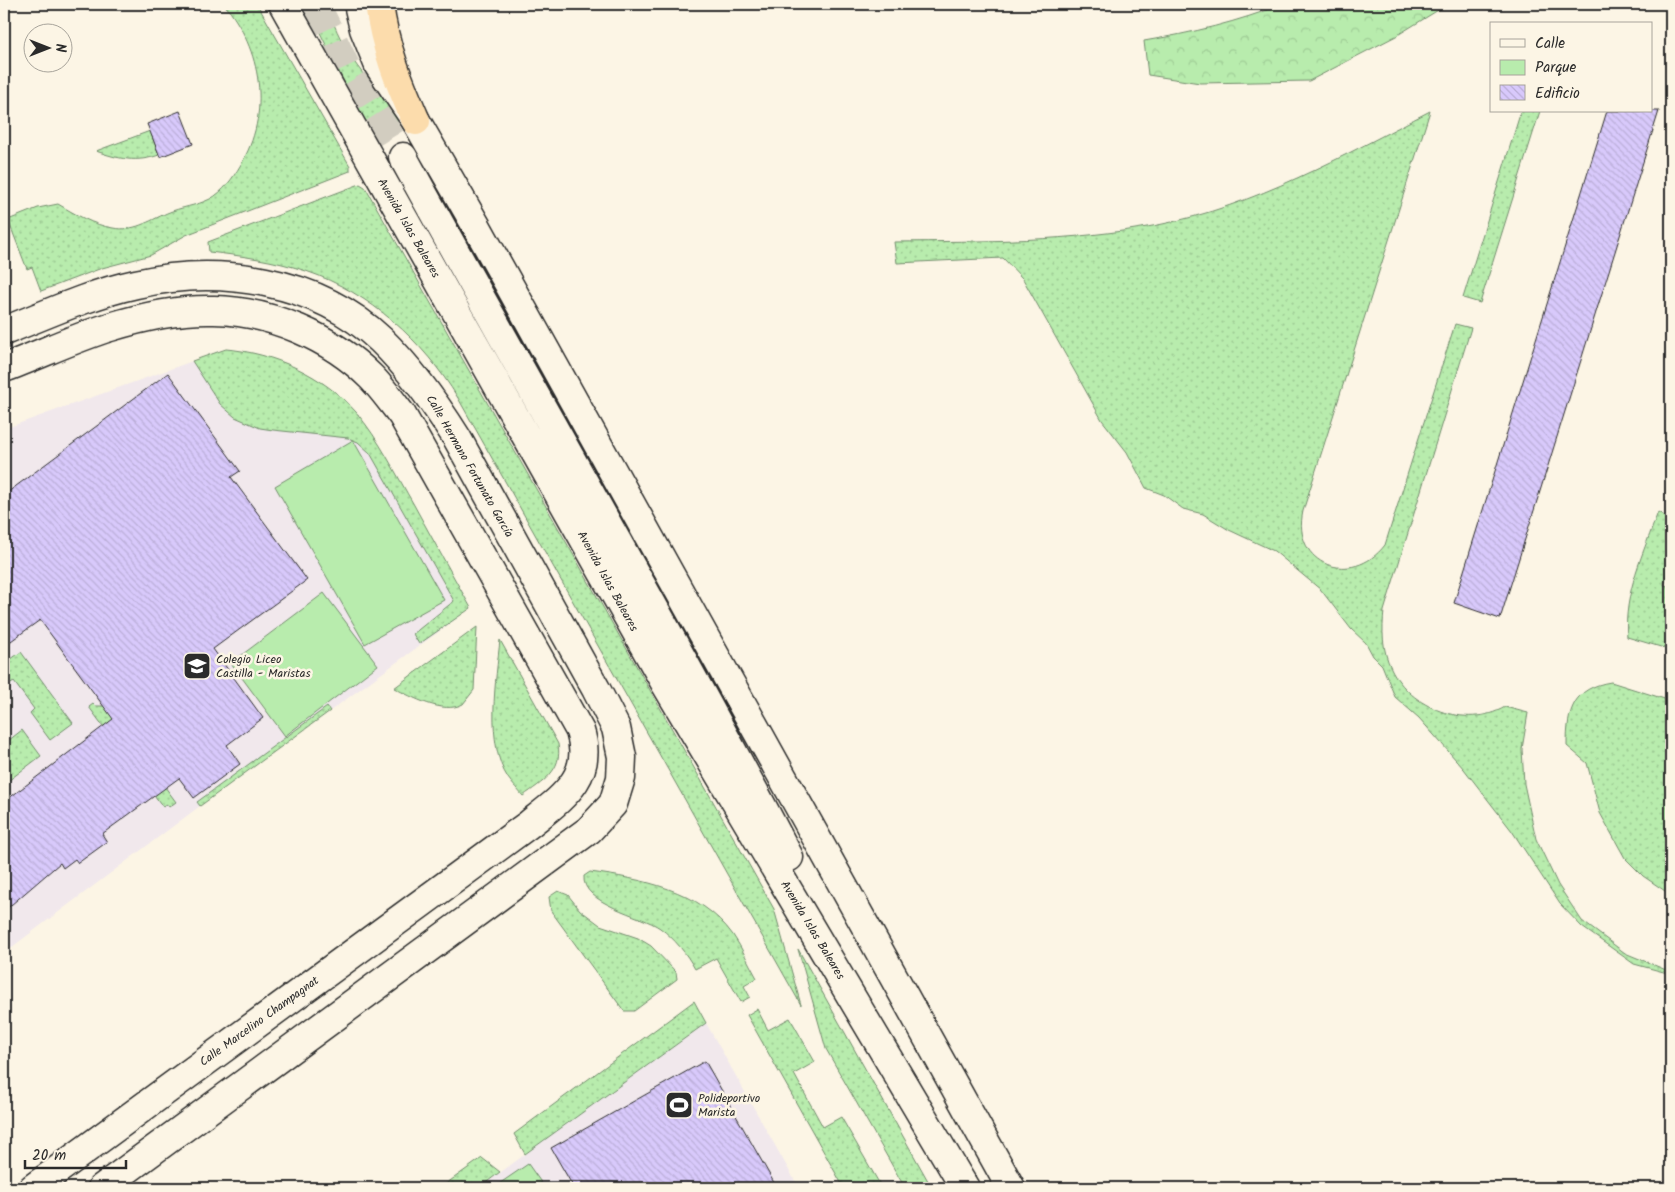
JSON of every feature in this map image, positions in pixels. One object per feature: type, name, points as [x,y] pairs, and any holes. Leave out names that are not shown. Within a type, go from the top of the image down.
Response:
[{"type":"highway","points":[[380,4],[382,33],[396,76],[416,121]]},
{"type":"main road","name":"Avenida Islas Baleares","points":[[283,4],[665,683],[965,1188]]},
{"type":"main road","name":"Avenida Islas Baleares","points":[[358,4],[364,29],[379,66],[416,121],[706,636],[1011,1188]]},
{"type":"main road","name":"Avenida Islas Baleares","points":[[403,158],[522,375],[713,713],[944,1152]]},
{"type":"main road","name":"Calle Hermano Fortunato García","points":[[4,331],[76,303],[135,284],[204,275],[251,278],[295,290],[342,311],[361,323],[381,340],[414,375],[434,402],[596,689],[616,728],[620,743],[621,778],[614,804],[589,830],[509,889]]},
{"type":"main road","name":"Calle Marcelino Champagnat","points":[[4,368],[109,327],[150,317],[191,311],[214,310],[258,316],[310,334],[335,349],[371,377],[402,414],[580,731],[585,745],[584,759],[577,779],[566,793],[486,856],[33,1188]]},
{"type":"main road","name":"Avenida Islas Baleares","points":[[713,713],[974,1123]]},
{"type":"main road","points":[[102,1188],[509,889],[486,856]]},
{"type":"shaded area","name":"Colegio Liceo Castilla - Maristas","points":[[226,349],[243,351],[303,371],[337,395],[355,411],[393,469],[471,608],[200,806],[4,953],[4,429]]},
{"type":"shaded area","name":"Polideportivo Marista","points":[[706,1023],[799,1188],[479,1188],[628,1079]]},
{"type":"green space","points":[[224,4],[257,4],[350,166],[350,171],[186,235],[151,255],[102,268],[41,291],[32,267],[27,269],[8,220],[38,208],[58,204],[84,219],[106,227],[120,229],[134,227],[172,211],[210,199],[223,189],[237,171],[250,146],[256,125],[259,104],[258,82],[254,61],[247,41],[237,22]]},
{"type":"green space","points":[[306,4],[326,4],[341,39],[357,66],[405,117],[370,135]]},
{"type":"green space","points":[[1283,4],[1448,4],[1396,36],[1309,81],[1200,83],[1148,75],[1144,41],[1215,26]]},
{"type":"green space","points":[[1430,111],[1303,511],[1302,530],[1306,545],[1315,557],[1327,564],[1341,567],[1357,565],[1372,558],[1385,545],[1455,324],[1471,328],[1384,611],[1384,647],[1388,661],[1400,682],[1411,694],[1425,704],[1440,711],[1473,716],[1490,714],[1505,707],[1528,713],[1522,749],[1524,784],[1536,839],[1558,885],[1582,921],[1625,953],[1671,972],[1671,974],[1634,964],[1582,927],[1560,904],[1512,831],[1464,769],[1419,718],[1395,697],[1382,665],[1321,590],[1274,551],[1229,530],[1203,514],[1183,509],[1164,495],[1146,488],[1127,452],[1102,420],[1023,279],[1003,258],[897,263],[894,242],[1060,238],[1125,231],[1194,216],[1229,206],[1298,178]]},
{"type":"green space","points":[[1521,112],[1540,112],[1480,303],[1463,298]]},
{"type":"green space","points":[[150,131],[159,155],[143,159],[128,159],[96,151]]},
{"type":"green space","points":[[360,184],[365,187],[774,909],[801,1005],[458,398],[429,357],[393,321],[352,292],[330,280],[270,261],[209,252],[208,242]]},
{"type":"green space","points":[[226,349],[262,355],[297,368],[329,387],[356,412],[387,457],[471,608],[419,644],[413,634],[454,601],[370,453],[358,442],[348,438],[260,428],[235,417],[220,404],[192,361]]},
{"type":"green space","points":[[353,440],[444,600],[365,644],[275,486]]},
{"type":"green space","points":[[1658,512],[1671,520],[1671,562],[1664,585],[1671,587],[1671,650],[1627,637],[1628,605],[1631,589]]},
{"type":"green space","points":[[324,593],[378,665],[285,736],[231,663]]},
{"type":"green space","points":[[477,627],[474,690],[463,704],[455,707],[446,707],[428,704],[394,688]]},
{"type":"green space","points":[[500,640],[558,744],[557,762],[550,775],[523,796],[508,778],[496,747],[494,711]]},
{"type":"green space","points":[[21,652],[73,723],[50,740],[30,713],[34,709],[14,682],[9,685],[4,677],[4,664]]},
{"type":"green space","points":[[1611,682],[1671,701],[1671,895],[1643,876],[1625,858],[1600,813],[1587,763],[1567,746],[1567,733],[1571,712],[1580,695],[1588,689]]},
{"type":"green space","points":[[93,704],[95,706],[106,706],[176,802],[169,807],[167,804],[163,807],[89,707]]},
{"type":"green space","points":[[327,707],[330,711],[200,806],[197,802]]},
{"type":"green space","points":[[22,730],[41,756],[4,784],[4,744]]},
{"type":"green space","points":[[590,872],[649,883],[687,897],[704,907],[719,919],[733,935],[757,978],[744,986],[750,997],[741,1002],[716,958],[695,969],[680,947],[660,928],[614,908],[592,894],[586,886],[584,876]]},
{"type":"green space","points":[[558,891],[568,895],[580,910],[600,925],[638,938],[651,946],[676,972],[677,979],[634,1011],[624,1011],[551,911],[549,897]]},
{"type":"green space","points":[[798,949],[932,1188],[905,1188],[826,1049]]},
{"type":"green space","points":[[694,1001],[706,1023],[525,1154],[514,1134]]},
{"type":"green space","points":[[757,1009],[768,1030],[790,1018],[815,1062],[794,1074],[823,1127],[841,1117],[882,1188],[844,1188],[747,1015]]},
{"type":"green space","points":[[482,1158],[500,1172],[479,1188],[440,1188]]},
{"type":"green space","points":[[528,1164],[545,1188],[493,1188]]},
{"type":"building","points":[[180,111],[193,144],[160,157],[147,124]]},
{"type":"building","points":[[1659,111],[1500,619],[1454,603],[1607,112]]},
{"type":"building","points":[[168,373],[240,471],[231,477],[307,580],[213,649],[263,718],[227,745],[240,764],[194,798],[179,778],[102,834],[107,842],[78,863],[75,859],[63,868],[60,863],[4,911],[4,802],[113,719],[40,620],[4,646],[4,495]]},
{"type":"building","name":"Polideportivo Marista","points":[[705,1061],[777,1188],[574,1188],[551,1148]]},
{"type":"tunnel","points":[[316,4],[347,68],[403,157]]},
{"type":"place","name":"Colegio Liceo Castilla - Maristas","points":[[197,666]]},
{"type":"place","name":"Polideportivo Marista","points":[[679,1105]]}]
